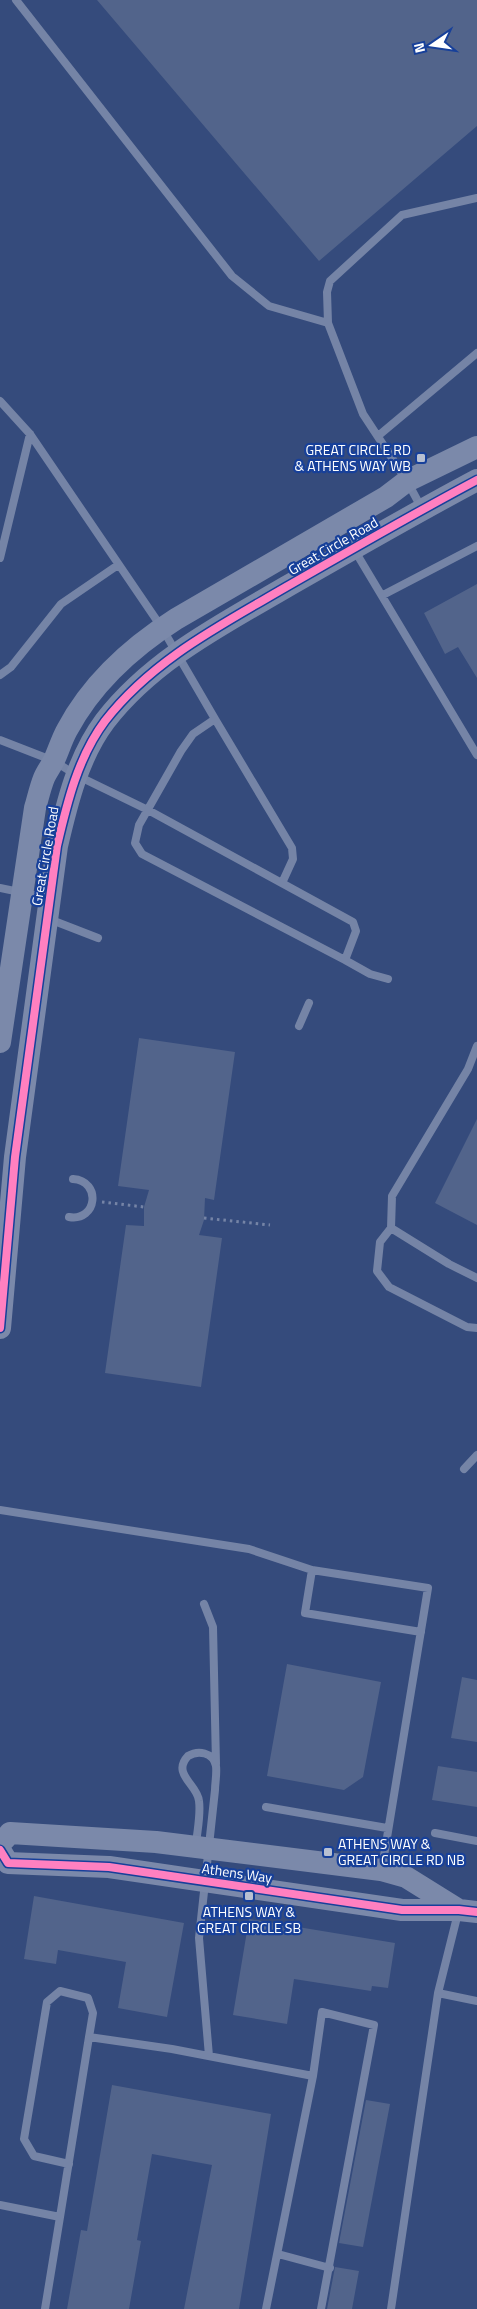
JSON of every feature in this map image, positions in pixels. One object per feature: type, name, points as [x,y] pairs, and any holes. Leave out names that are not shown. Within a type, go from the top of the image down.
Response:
[{"type":"street","name":"Great Circle Road","points":[[0,1042],[11,891],[44,779],[54,761],[66,731],[80,708],[99,684],[120,661],[162,628],[386,497],[407,481],[477,447]]},
{"type":"street","name":"Great Circle Road","points":[[0,1328],[11,1157],[61,830],[76,775],[104,722],[122,700],[160,665],[178,652],[353,548],[477,480]]},
{"type":"street","name":"Athens Way","points":[[0,1844],[10,1833],[156,1842],[381,1870],[406,1877],[468,1911]]},
{"type":"street","points":[[129,1870],[139,1861],[152,1858],[193,1859],[202,1848]]},
{"type":"street","name":"Athens Way","points":[[0,1850],[8,1863],[109,1867],[402,1910],[468,1911]]},
{"type":"lane","points":[[16,0],[232,276],[270,306],[328,323]]},
{"type":"lane","points":[[422,509],[407,481],[363,414],[328,323],[327,292],[330,281],[402,215],[477,198]]},
{"type":"lane","points":[[378,436],[477,354]]},
{"type":"lane","points":[[0,401],[30,434],[178,652],[215,719],[292,848],[293,859],[282,883]]},
{"type":"lane","points":[[0,558],[30,434]]},
{"type":"lane","points":[[383,595],[477,546]]},
{"type":"lane","points":[[353,548],[383,595],[477,755]]},
{"type":"lane","points":[[0,675],[11,667],[61,604],[118,565]]},
{"type":"lane","points":[[215,719],[193,734],[139,825],[135,842],[142,854],[370,974],[388,979]]},
{"type":"lane","points":[[0,740],[54,761],[76,775],[148,810],[353,922],[356,931],[345,960]]},
{"type":"lane","points":[[11,891],[48,909],[98,938]]},
{"type":"lane","points":[[298,1026],[309,1003]]},
{"type":"lane","points":[[477,1046],[468,1069],[392,1196],[391,1228],[380,1242],[377,1271],[389,1287],[467,1327],[477,1328]]},
{"type":"lane","points":[[69,1217],[84,1215],[91,1208],[93,1201],[92,1192],[88,1185],[81,1180],[73,1179]]},
{"type":"lane","points":[[391,1228],[449,1264],[477,1278]]},
{"type":"lane","points":[[464,1468],[477,1455]]},
{"type":"lane","points":[[0,1510],[249,1549],[312,1570],[428,1588],[381,1870]]},
{"type":"lane","points":[[312,1570],[305,1613],[421,1632]]},
{"type":"lane","points":[[202,1848],[216,1766],[213,1627],[204,1604]]},
{"type":"lane","points":[[210,2056],[199,1938],[206,1881],[200,1802],[195,1788],[185,1779],[184,1763],[189,1755],[200,1752],[209,1755],[216,1766]]},
{"type":"lane","points":[[266,1807],[387,1828]]},
{"type":"lane","points":[[435,1833],[477,1841]]},
{"type":"lane","points":[[391,2309],[438,1993],[468,1911]]},
{"type":"lane","points":[[45,2309],[69,2164],[93,2013],[88,1998],[60,1992],[47,2002],[24,2139],[34,2156],[69,2164]]},
{"type":"lane","points":[[438,1993],[477,2001]]},
{"type":"lane","points":[[266,2309],[313,2076],[322,2012],[374,2025],[321,2309]]},
{"type":"lane","points":[[89,2037],[210,2056],[313,2076]]},
{"type":"lane","points":[[0,2205],[60,2217]]},
{"type":"lane","points":[[278,2254],[330,2268]]},
{"type":"path","points":[[93,1201],[144,1208]]},
{"type":"path","points":[[204,1218],[270,1225]]},
{"type":"building","points":[[97,0],[477,0],[477,126],[319,261]]},
{"type":"building","points":[[477,584],[477,678],[458,647],[445,654],[424,613]]},
{"type":"building","points":[[139,1038],[235,1052],[214,1200],[205,1198],[204,1220],[199,1235],[222,1238],[201,1387],[105,1373],[126,1225],[144,1226],[144,1207],[149,1190],[118,1186]]},
{"type":"building","points":[[477,1119],[477,1225],[435,1203]]},
{"type":"building","points":[[287,1664],[381,1682],[363,1777],[344,1790],[267,1776]]},
{"type":"building","points":[[462,1677],[477,1680],[477,1742],[451,1738]]},
{"type":"building","points":[[438,1766],[477,1772],[477,1807],[432,1800]]},
{"type":"building","points":[[34,1896],[184,1923],[167,2017],[118,2008],[126,1962],[58,1950],[56,1964],[24,1959]]},
{"type":"building","points":[[249,1919],[395,1943],[388,1988],[372,1986],[371,1991],[294,1979],[287,2024],[233,2015]]},
{"type":"building","points":[[112,2085],[271,2114],[239,2309],[184,2309],[212,2165],[152,2154],[137,2240],[141,2241],[129,2309],[67,2309],[81,2230],[87,2231]]},
{"type":"building","points":[[366,2100],[390,2104],[363,2247],[339,2243]]},
{"type":"building","points":[[335,2267],[359,2271],[352,2309],[327,2309]]},
{"type":"cycle path","points":[[0,1328],[15,1157],[57,846],[75,781],[96,735],[124,699],[144,680],[189,645],[237,615],[477,480]]},
{"type":"cycle path","points":[[0,1850],[8,1863],[109,1867],[402,1910],[459,1910],[477,1912]]},
{"type":"place","name":"GREAT CIRCLE RD & ATHENS WAY WB","points":[[421,458]]},
{"type":"place","name":"ATHENS WAY & GREAT CIRCLE RD NB","points":[[328,1852]]},
{"type":"place","name":"ATHENS WAY & GREAT CIRCLE SB","points":[[249,1896]]}]
